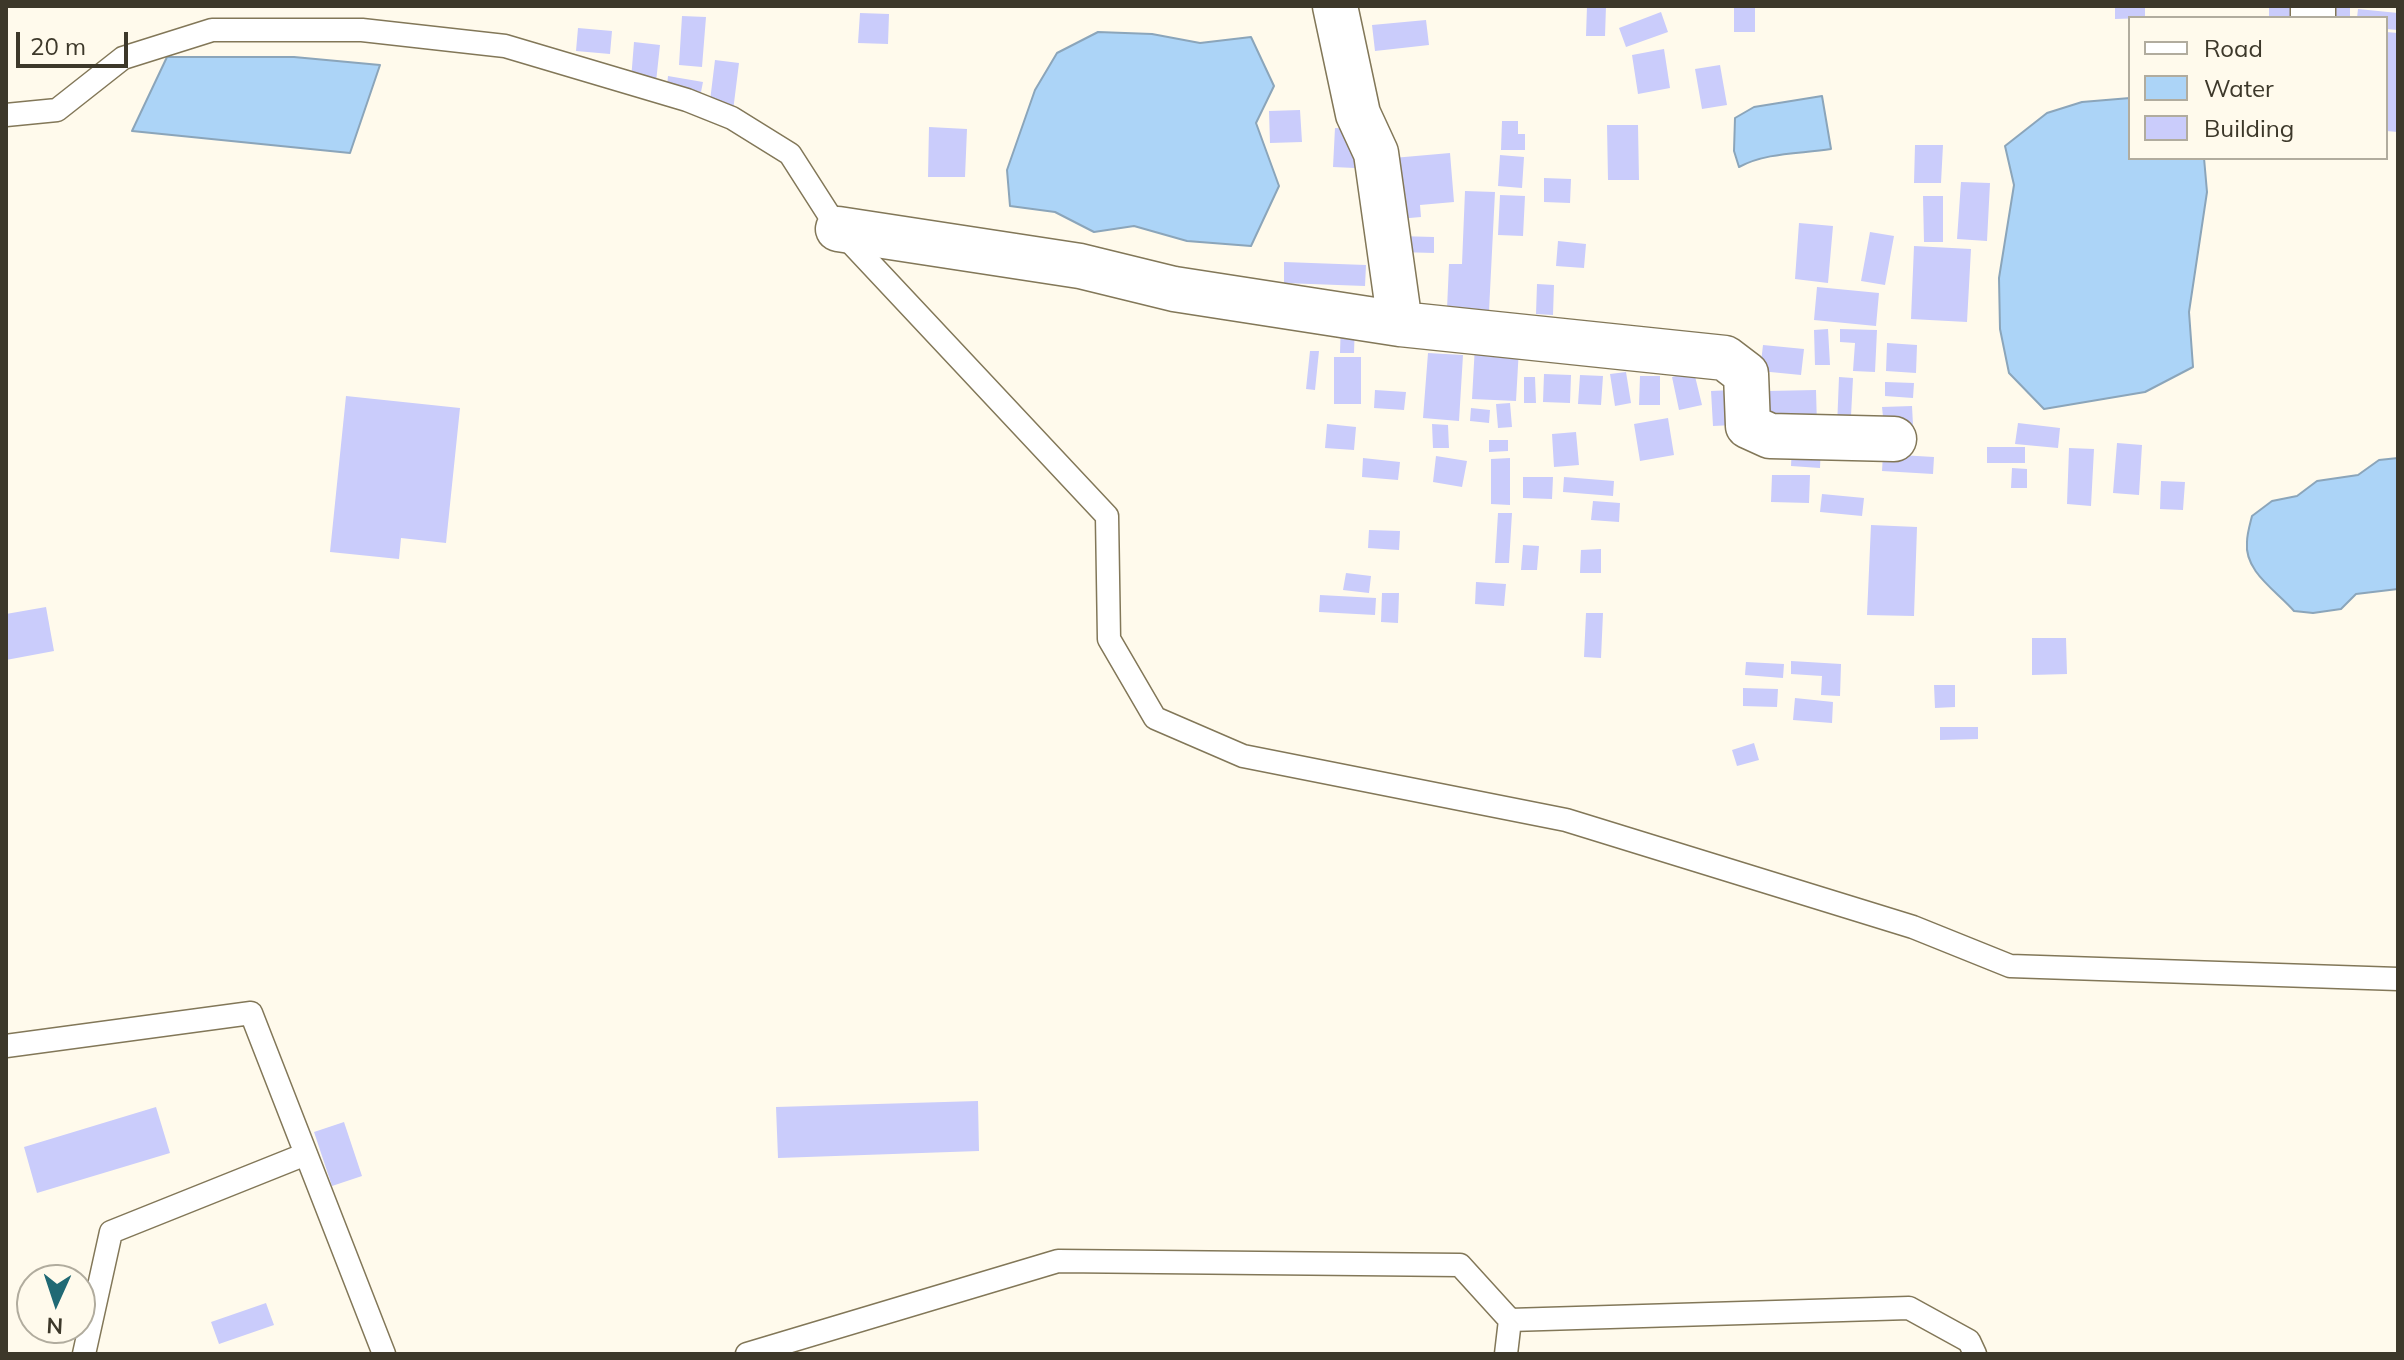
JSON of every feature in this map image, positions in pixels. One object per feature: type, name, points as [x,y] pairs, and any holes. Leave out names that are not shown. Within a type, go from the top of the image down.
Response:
[{"type":"street","points":[[1335,6],[1358,114],[1376,153],[1400,324]]},
{"type":"street","points":[[838,229],[1080,266],[1174,289],[1400,324],[1725,358],[1746,374],[1748,426],[1770,436],[1894,439]]},
{"type":"lane","points":[[6,115],[57,110],[123,58],[212,30],[362,30],[505,46],[673,96],[732,118],[790,154],[838,229],[1107,516],[1109,639],[1155,718],[1243,756],[1566,820],[1913,927],[2010,966],[2398,979]]},
{"type":"lane","points":[[6,1046],[251,1013],[384,1354]]},
{"type":"lane","points":[[84,1354],[111,1232],[306,1154]]},
{"type":"lane","points":[[747,1354],[1058,1261],[1460,1265],[1510,1320],[1506,1354]]},
{"type":"lane","points":[[1510,1320],[1909,1308],[1969,1341],[1975,1354]]},
{"type":"water","points":[[1098,32],[1152,34],[1200,43],[1251,37],[1274,86],[1256,123],[1279,186],[1251,246],[1187,241],[1134,226],[1094,232],[1055,212],[1010,206],[1007,170],[1035,90],[1057,53]]},
{"type":"water","points":[[167,57],[294,57],[380,65],[350,153],[132,131]]},
{"type":"water","points":[[1822,96],[1831,149],[1772,156],[1739,167],[1734,151],[1735,118],[1754,107]]},
{"type":"water","points":[[2128,98],[2128,160],[2204,160],[2207,192],[2189,312],[2193,367],[2145,392],[2044,409],[2009,373],[2000,329],[1999,278],[2014,185],[2005,146],[2047,113],[2082,102]]},
{"type":"water","points":[[2398,458],[2398,589],[2356,594],[2341,609],[2313,613],[2294,611],[2263,580],[2251,563],[2247,542],[2252,516],[2272,501],[2297,496],[2317,481],[2358,475],[2379,460]]},
{"type":"building","points":[[1587,6],[1606,6],[1605,36],[1586,36]]},
{"type":"building","points":[[1734,6],[1755,6],[1755,32],[1734,32]]},
{"type":"building","points":[[2115,6],[2145,6],[2145,16],[2115,19]]},
{"type":"building","points":[[2269,6],[2308,8],[2307,16],[2269,16]]},
{"type":"building","points":[[2317,6],[2350,6],[2350,16],[2317,16]]},
{"type":"building","points":[[2358,9],[2398,13],[2398,30],[2388,29],[2388,16],[2357,16]]},
{"type":"building","points":[[1661,12],[1668,32],[1626,47],[1619,28]]},
{"type":"building","points":[[860,13],[889,14],[888,44],[858,43]]},
{"type":"building","points":[[682,16],[706,17],[702,67],[679,65]]},
{"type":"building","points":[[1426,20],[1429,45],[1375,51],[1372,25]]},
{"type":"building","points":[[578,28],[612,31],[610,54],[576,51]]},
{"type":"building","points":[[2388,32],[2398,33],[2398,132],[2388,131]]},
{"type":"building","points":[[634,42],[660,45],[656,82],[631,80]]},
{"type":"building","points":[[1664,49],[1670,88],[1638,94],[1632,55]]},
{"type":"building","points":[[715,60],[739,63],[733,111],[709,109]]},
{"type":"building","points":[[1720,65],[1727,105],[1702,109],[1695,69]]},
{"type":"building","points":[[668,76],[703,82],[701,92],[667,86]]},
{"type":"building","points":[[1300,110],[1302,142],[1270,143],[1269,111]]},
{"type":"building","points":[[1502,121],[1518,121],[1518,134],[1525,134],[1525,150],[1501,150]]},
{"type":"building","points":[[1607,125],[1638,125],[1639,180],[1608,180]]},
{"type":"building","points":[[929,127],[967,129],[965,177],[928,177]]},
{"type":"building","points":[[1335,128],[1357,129],[1355,168],[1333,167]]},
{"type":"building","points":[[1915,145],[1943,145],[1941,183],[1914,183]]},
{"type":"building","points":[[1450,153],[1454,202],[1420,205],[1421,217],[1398,219],[1393,158]]},
{"type":"building","points":[[1500,155],[1524,157],[1522,188],[1498,186]]},
{"type":"building","points":[[1544,178],[1571,179],[1570,203],[1544,202]]},
{"type":"building","points":[[1961,182],[1990,183],[1987,241],[1957,239]]},
{"type":"building","points":[[1465,191],[1495,192],[1489,311],[1447,309],[1449,264],[1462,264]]},
{"type":"building","points":[[1500,195],[1525,196],[1523,236],[1498,235]]},
{"type":"building","points":[[1923,196],[1943,196],[1943,242],[1924,242]]},
{"type":"building","points":[[1799,223],[1833,226],[1828,283],[1795,279]]},
{"type":"building","points":[[1870,232],[1894,236],[1885,285],[1861,281]]},
{"type":"building","points":[[1398,236],[1434,237],[1434,253],[1398,252]]},
{"type":"building","points":[[1558,241],[1586,244],[1584,268],[1556,266]]},
{"type":"building","points":[[1914,246],[1971,249],[1967,322],[1911,319]]},
{"type":"building","points":[[1284,262],[1366,265],[1365,286],[1284,283]]},
{"type":"building","points":[[1537,284],[1554,285],[1553,315],[1536,314]]},
{"type":"building","points":[[1817,287],[1879,293],[1876,326],[1814,320]]},
{"type":"building","points":[[1341,321],[1355,321],[1354,353],[1340,353]]},
{"type":"building","points":[[1828,329],[1830,365],[1815,365],[1814,330]]},
{"type":"building","points":[[1840,329],[1877,330],[1875,372],[1853,371],[1855,343],[1840,342]]},
{"type":"building","points":[[1887,343],[1917,345],[1916,373],[1886,371]]},
{"type":"building","points":[[1475,345],[1519,348],[1516,401],[1472,399]]},
{"type":"building","points":[[1763,345],[1804,349],[1801,375],[1760,371]]},
{"type":"building","points":[[1310,351],[1319,351],[1315,390],[1306,389]]},
{"type":"building","points":[[1428,353],[1463,355],[1459,421],[1423,418]]},
{"type":"building","points":[[1334,357],[1361,357],[1361,404],[1334,404]]},
{"type":"building","points":[[1626,372],[1631,403],[1615,406],[1610,374]]},
{"type":"building","points":[[1694,372],[1702,405],[1679,410],[1672,377]]},
{"type":"building","points":[[1544,374],[1571,375],[1570,403],[1543,402]]},
{"type":"building","points":[[1580,375],[1603,376],[1601,405],[1578,404]]},
{"type":"building","points":[[1640,376],[1660,376],[1660,405],[1639,405]]},
{"type":"building","points":[[1524,377],[1535,377],[1536,403],[1524,403]]},
{"type":"building","points":[[1839,377],[1853,378],[1851,416],[1872,416],[1871,429],[1837,427]]},
{"type":"building","points":[[1885,382],[1914,383],[1913,398],[1885,396]]},
{"type":"building","points":[[1375,390],[1406,392],[1404,410],[1374,408]]},
{"type":"building","points":[[1732,390],[1734,425],[1713,426],[1711,391]]},
{"type":"building","points":[[1816,390],[1817,426],[1767,426],[1767,391]]},
{"type":"building","points":[[346,396],[460,408],[446,543],[401,538],[399,559],[330,552]]},
{"type":"building","points":[[1510,403],[1512,427],[1498,428],[1496,404]]},
{"type":"building","points":[[1912,406],[1913,425],[1884,427],[1882,407]]},
{"type":"building","points":[[1471,408],[1490,410],[1489,423],[1470,421]]},
{"type":"building","points":[[1668,418],[1674,455],[1640,461],[1634,424]]},
{"type":"building","points":[[2018,423],[2060,428],[2058,448],[2015,444]]},
{"type":"building","points":[[1327,424],[1356,427],[1354,450],[1325,448]]},
{"type":"building","points":[[1432,424],[1448,425],[1449,448],[1433,448]]},
{"type":"building","points":[[1576,432],[1579,465],[1554,467],[1552,434]]},
{"type":"building","points":[[1489,440],[1508,440],[1508,451],[1489,452]]},
{"type":"building","points":[[1792,443],[1821,444],[1820,468],[1791,466]]},
{"type":"building","points":[[2117,443],[2142,445],[2139,495],[2113,493]]},
{"type":"building","points":[[1987,447],[2025,447],[2025,463],[1987,463]]},
{"type":"building","points":[[2069,448],[2094,449],[2091,506],[2067,504]]},
{"type":"building","points":[[1883,454],[1934,457],[1933,474],[1882,471]]},
{"type":"building","points":[[1436,456],[1467,461],[1462,487],[1433,482]]},
{"type":"building","points":[[1363,458],[1400,462],[1398,480],[1362,477]]},
{"type":"building","points":[[1510,458],[1510,505],[1491,504],[1491,459]]},
{"type":"building","points":[[2012,468],[2027,469],[2027,488],[2011,488]]},
{"type":"building","points":[[1772,475],[1810,475],[1809,503],[1771,502]]},
{"type":"building","points":[[1523,477],[1553,477],[1552,499],[1523,498]]},
{"type":"building","points":[[1564,477],[1614,481],[1613,496],[1563,492]]},
{"type":"building","points":[[2161,481],[2185,482],[2183,510],[2160,509]]},
{"type":"building","points":[[1822,494],[1864,498],[1862,516],[1820,512]]},
{"type":"building","points":[[1593,501],[1620,503],[1619,522],[1591,520]]},
{"type":"building","points":[[1498,513],[1512,513],[1509,563],[1495,563]]},
{"type":"building","points":[[1871,525],[1917,527],[1914,616],[1867,615]]},
{"type":"building","points":[[1369,530],[1400,531],[1399,550],[1368,548]]},
{"type":"building","points":[[1523,545],[1539,546],[1537,570],[1521,570]]},
{"type":"building","points":[[1601,549],[1601,573],[1580,573],[1581,550]]},
{"type":"building","points":[[1346,573],[1371,576],[1369,593],[1343,590]]},
{"type":"building","points":[[1476,582],[1506,584],[1504,606],[1475,604]]},
{"type":"building","points":[[1382,593],[1399,593],[1398,623],[1381,622]]},
{"type":"building","points":[[1320,595],[1376,598],[1375,615],[1319,612]]},
{"type":"building","points":[[46,607],[54,651],[6,660],[6,614]]},
{"type":"building","points":[[1586,613],[1603,613],[1601,658],[1584,657]]},
{"type":"building","points":[[2032,638],[2066,638],[2067,674],[2032,675]]},
{"type":"building","points":[[1791,661],[1841,664],[1840,696],[1821,695],[1822,676],[1791,674]]},
{"type":"building","points":[[1746,662],[1784,664],[1783,678],[1745,675]]},
{"type":"building","points":[[1934,685],[1955,685],[1955,707],[1935,708]]},
{"type":"building","points":[[1743,688],[1778,689],[1777,707],[1743,706]]},
{"type":"building","points":[[1795,698],[1833,702],[1832,723],[1793,720]]},
{"type":"building","points":[[1940,727],[1978,727],[1978,739],[1940,740]]},
{"type":"building","points":[[1754,743],[1759,760],[1737,766],[1732,750]]},
{"type":"building","points":[[978,1101],[979,1151],[778,1158],[776,1107]]},
{"type":"building","points":[[156,1107],[170,1153],[37,1193],[24,1147]]},
{"type":"building","points":[[344,1122],[362,1176],[332,1186],[314,1132]]},
{"type":"building","points":[[266,1303],[274,1325],[219,1344],[211,1322]]}]
